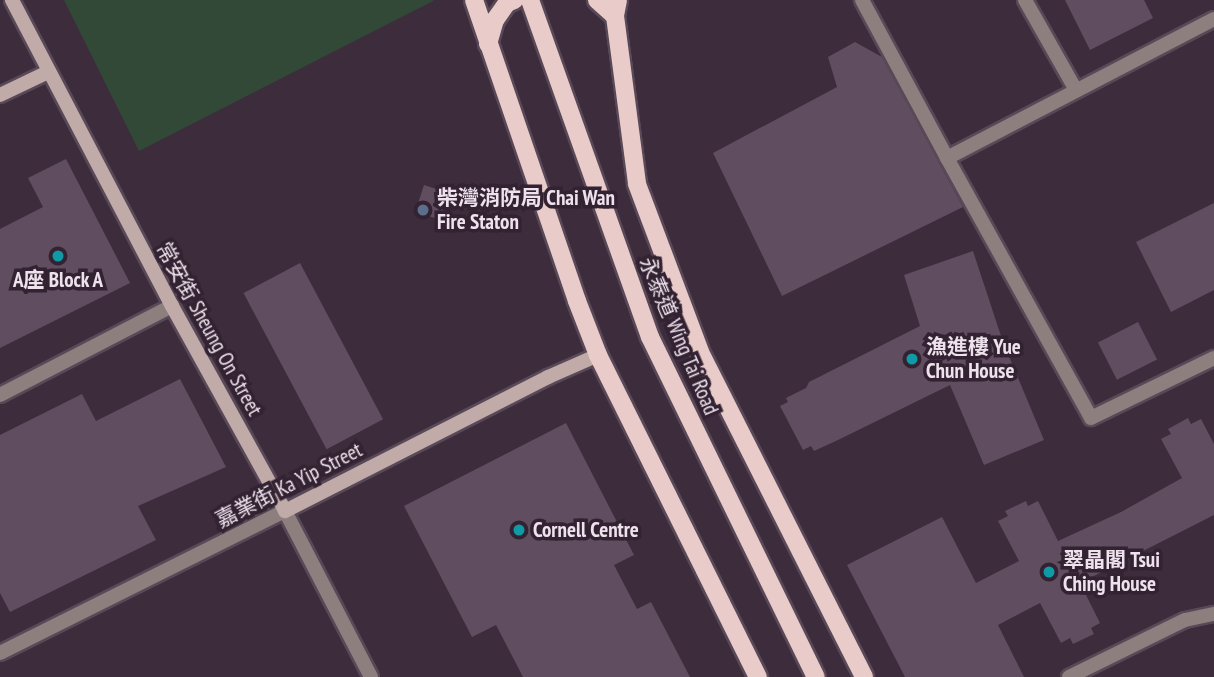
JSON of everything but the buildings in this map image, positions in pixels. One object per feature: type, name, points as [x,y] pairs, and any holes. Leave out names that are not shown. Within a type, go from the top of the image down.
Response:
[{"type":"main road","points":[[474,0],[598,355],[758,677]]},
{"type":"main road","points":[[488,44],[495,20],[507,3],[514,0]]},
{"type":"main road","name":"永泰道 Wing Tai Road","points":[[530,0],[650,337],[816,677]]},
{"type":"main road","points":[[597,0],[616,8],[637,184],[699,352],[864,677]]},
{"type":"street","name":"常安街 Sheung On Street","points":[[12,0],[371,677]]},
{"type":"street","points":[[862,0],[1091,418],[1214,358]]},
{"type":"street","points":[[1026,0],[1076,90]]},
{"type":"street","points":[[947,158],[1214,19]]},
{"type":"street","points":[[0,94],[48,72]]},
{"type":"street","points":[[0,395],[172,306]]},
{"type":"street","name":"嘉業街 Ka Yip Street","points":[[0,653],[548,377],[598,355]]},
{"type":"street","points":[[1069,677],[1185,620],[1214,614]]},
{"type":"green space","points":[[64,0],[433,0],[433,1],[139,151]]},
{"type":"place","name":"柴灣消防局 Chai Wan Fire Staton","points":[[423,210]]},
{"type":"place","name":"A座 Block A","points":[[58,256]]},
{"type":"place","name":"漁進樓 Yue Chun House","points":[[912,359]]},
{"type":"place","name":"Cornell Centre","points":[[519,530]]},
{"type":"place","name":"翠晶閣 Tsui Ching House","points":[[1049,572]]}]
